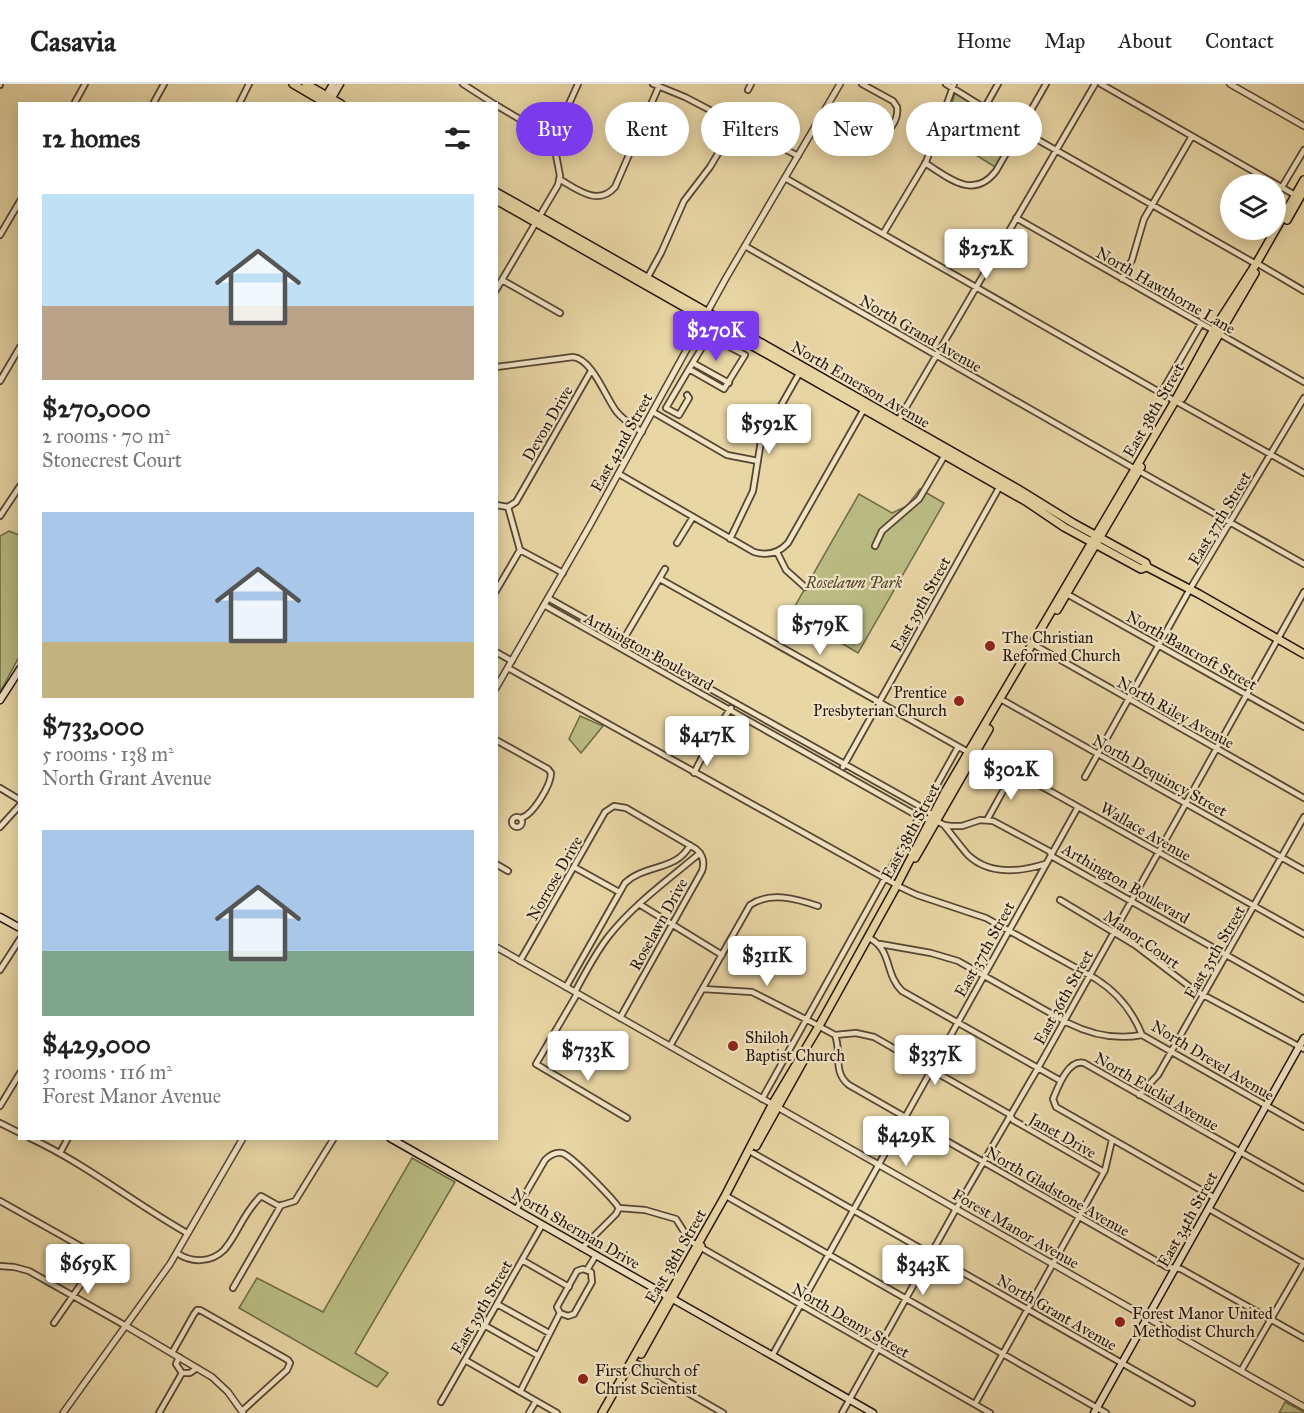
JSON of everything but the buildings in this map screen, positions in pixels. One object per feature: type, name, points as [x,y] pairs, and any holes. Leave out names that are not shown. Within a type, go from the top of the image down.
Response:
[{"type":"main road","points":[[293,84],[327,101]]},
{"type":"main road","points":[[306,84],[327,101]]},
{"type":"main road","points":[[327,101],[333,84]]},
{"type":"main road","points":[[327,101],[340,84]]},
{"type":"main road","name":"East 38th Street","points":[[1300,198],[1304,180]]},
{"type":"main road","name":"East 38th Street","points":[[699,1246],[775,1106],[871,939],[933,820],[1216,333],[1304,190]]},
{"type":"main road","name":"North Emerson Avenue","points":[[498,193],[537,219],[947,452],[1096,540],[1146,563],[1147,567],[1191,589],[1304,654]]},
{"type":"main road","name":"North Emerson Avenue","points":[[498,201],[537,219]]},
{"type":"main road","name":"North Emerson Avenue","points":[[801,370],[864,409],[896,424]]},
{"type":"main road","name":"East 38th Street","points":[[971,754],[1067,594],[1096,540]]},
{"type":"main road","points":[[0,700],[18,672]]},
{"type":"main road","name":"East 38th Street","points":[[820,1027],[898,886]]},
{"type":"main road","points":[[0,917],[18,927]]},
{"type":"main road","name":"East 34th Street","points":[[1095,1410],[1266,1106],[1302,1048],[1304,1038]]},
{"type":"main road","name":"East 38th Street","points":[[602,1413],[753,1153],[775,1106]]},
{"type":"main road","name":"North Sherman Drive","points":[[394,1140],[873,1413]]},
{"type":"main road","name":"East 38th Street","points":[[607,1413],[670,1297]]},
{"type":"street","points":[[75,102],[85,84]]},
{"type":"street","points":[[154,102],[164,84]]},
{"type":"street","points":[[240,102],[249,84]]},
{"type":"street","points":[[463,84],[492,102]]},
{"type":"street","points":[[570,102],[578,84]]},
{"type":"street","points":[[653,84],[701,106]]},
{"type":"street","points":[[748,90],[751,84]]},
{"type":"street","name":"East 42nd Street","points":[[830,102],[840,84]]},
{"type":"street","points":[[862,84],[893,102]]},
{"type":"street","points":[[946,84],[977,102]]},
{"type":"street","points":[[988,102],[998,84]]},
{"type":"street","points":[[1036,102],[1046,84]]},
{"type":"street","points":[[896,424],[1095,84]]},
{"type":"street","points":[[1101,84],[1259,174]]},
{"type":"street","points":[[1230,84],[1304,126]]},
{"type":"street","points":[[559,179],[593,196],[601,197],[610,192],[615,187],[659,86]]},
{"type":"street","points":[[884,234],[925,163],[953,86]]},
{"type":"street","points":[[894,104],[897,108],[894,120]]},
{"type":"street","points":[[498,106],[516,117]]},
{"type":"street","name":"East 42nd Street","points":[[800,153],[812,132]]},
{"type":"street","points":[[1122,279],[1132,260],[1140,228],[1192,136]]},
{"type":"street","points":[[1042,142],[1304,291]]},
{"type":"street","points":[[1286,180],[1304,150]]},
{"type":"street","points":[[498,287],[556,189],[559,179],[556,156]]},
{"type":"street","points":[[646,281],[684,201],[716,156]]},
{"type":"street","name":"East 42nd Street","points":[[498,685],[619,474],[705,315],[798,156]]},
{"type":"street","points":[[925,163],[962,184],[975,186],[996,171],[1005,156]]},
{"type":"street","points":[[785,178],[1304,473]]},
{"type":"street","points":[[1286,189],[1300,198]]},
{"type":"street","points":[[0,235],[18,204]]},
{"type":"street","name":"North Hawthorne Lane","points":[[1016,218],[1304,382]]},
{"type":"street","name":"North Grand Avenue","points":[[745,246],[1304,564]]},
{"type":"street","points":[[502,280],[560,313]]},
{"type":"street","points":[[1161,393],[1201,324]]},
{"type":"street","points":[[687,395],[689,398],[679,415],[666,408],[708,337],[712,336],[745,355],[726,388],[720,389],[691,366]]},
{"type":"street","points":[[0,381],[18,350]]},
{"type":"street","points":[[498,367],[574,357],[584,361],[615,411],[642,432]]},
{"type":"street","points":[[681,361],[729,383]]},
{"type":"street","points":[[730,539],[752,495],[761,441],[801,370]]},
{"type":"street","name":"Devon Drive","points":[[508,507],[516,502],[591,371]]},
{"type":"street","name":"East 37th Street","points":[[1085,777],[1191,589],[1304,398]]},
{"type":"street","points":[[619,474],[758,554],[777,552],[789,542],[864,409]]},
{"type":"street","points":[[653,412],[724,453],[739,459],[758,461]]},
{"type":"street","points":[[875,546],[884,529],[919,499],[947,452]]},
{"type":"street","name":"East 39th Street","points":[[841,771],[1001,484]]},
{"type":"street","points":[[0,516],[18,489]]},
{"type":"street","points":[[498,505],[508,507],[520,550],[498,588]]},
{"type":"street","points":[[677,543],[693,517]]},
{"type":"street","points":[[520,550],[563,573]]},
{"type":"street","points":[[777,552],[786,570],[805,587]]},
{"type":"street","points":[[619,647],[665,569]]},
{"type":"street","name":"Wallace Avenue","points":[[660,579],[958,747],[1014,771],[1304,934]]},
{"type":"street","name":"East 36th Street","points":[[842,1413],[1304,592]]},
{"type":"street","name":"North Bancroft Street","points":[[1067,594],[1304,727]]},
{"type":"street","name":"Arthington Boulevard","points":[[548,598],[923,808],[930,813],[933,820]]},
{"type":"street","name":"Arthington Boulevard","points":[[544,605],[926,820],[933,820],[944,825]]},
{"type":"street","name":"North Riley Avenue","points":[[1036,646],[1304,798]]},
{"type":"street","points":[[498,653],[512,661]]},
{"type":"street","name":"North Drexel Avenue","points":[[508,668],[884,879],[923,897],[974,912],[1089,976],[1110,989],[1124,1003],[1142,1035],[1304,1127]]},
{"type":"street","name":"North Dequincy Street","points":[[1004,701],[1304,870]]},
{"type":"street","points":[[694,773],[716,730],[734,704]]},
{"type":"street","points":[[498,741],[550,772],[550,779],[533,810],[528,816],[521,818]]},
{"type":"street","points":[[762,1099],[958,747]]},
{"type":"street","points":[[944,825],[957,826],[987,820],[1014,771]]},
{"type":"street","points":[[0,788],[18,799]]},
{"type":"street","name":"Norrose Drive","points":[[520,961],[604,813],[610,808],[619,806],[626,808],[690,845]]},
{"type":"street","points":[[0,827],[18,807]]},
{"type":"street","name":"East 37th Street","points":[[772,1356],[1078,807]]},
{"type":"street","name":"East 35th Street","points":[[1139,1095],[1155,1080],[1304,817]]},
{"type":"street","name":"Arthington Boulevard","points":[[987,820],[1002,824],[1130,901],[1304,999]]},
{"type":"street","points":[[944,825],[970,856],[987,866],[1016,870],[1045,864]]},
{"type":"street","points":[[566,987],[628,880],[639,873],[678,859],[690,845],[700,853],[639,904],[599,949],[537,1064],[627,1118]]},
{"type":"street","name":"Roselawn Drive","points":[[620,1018],[702,871],[704,863],[700,853]]},
{"type":"street","points":[[498,865],[508,871]]},
{"type":"street","points":[[574,867],[619,892]]},
{"type":"street","points":[[670,1046],[747,909],[755,902],[766,899],[791,898],[818,906]]},
{"type":"street","name":"Manor Court","points":[[1060,900],[1150,955],[1186,985],[1302,1048]]},
{"type":"street","points":[[639,904],[722,955]]},
{"type":"street","points":[[871,939],[880,944],[942,956],[960,962],[1084,1030],[1103,1036],[1142,1035]]},
{"type":"street","points":[[0,970],[18,942]]},
{"type":"street","points":[[880,944],[888,960],[891,977],[898,987],[1061,1081],[1053,1099],[1055,1106],[1215,1198]]},
{"type":"street","name":"Forest Manor Avenue","points":[[498,948],[1304,1407]]},
{"type":"street","points":[[703,989],[721,992],[736,990],[752,992],[835,1035]]},
{"type":"street","name":"Janet Drive","points":[[835,1035],[856,1033],[869,1035],[1104,1172]]},
{"type":"street","name":"North Gladstone Avenue","points":[[835,1035],[839,1047],[838,1071],[844,1081],[1167,1268],[1182,1269],[1304,1338]]},
{"type":"street","name":"North Euclid Avenue","points":[[1061,1081],[1073,1065],[1080,1062],[1304,1188]]},
{"type":"street","points":[[0,1106],[18,1076]]},
{"type":"street","points":[[0,1123],[18,1132]]},
{"type":"street","points":[[34,1140],[60,1153],[187,1233]]},
{"type":"street","points":[[60,1153],[67,1140]]},
{"type":"street","points":[[63,1413],[177,1253],[242,1140]]},
{"type":"street","points":[[177,1253],[193,1261],[214,1256],[224,1249],[246,1212],[260,1197],[278,1206],[298,1198],[332,1140]]},
{"type":"street","points":[[975,1404],[1104,1172],[1112,1140]]},
{"type":"street","points":[[516,1210],[545,1160],[552,1154],[560,1153],[570,1157],[619,1208],[645,1210],[676,1219],[690,1241],[699,1246]]},
{"type":"street","name":"North Grant Avenue","points":[[753,1153],[1192,1403]]},
{"type":"street","points":[[728,1197],[1003,1354],[1095,1410],[1106,1413]]},
{"type":"street","points":[[0,1201],[89,1251],[95,1258],[93,1267],[54,1323]]},
{"type":"street","points":[[233,1288],[281,1205]]},
{"type":"street","points":[[582,1248],[616,1215],[619,1208]]},
{"type":"street","points":[[1209,1209],[1304,1262],[1241,1371]]},
{"type":"street","name":"East 39th Street","points":[[441,1402],[542,1225]]},
{"type":"street","name":"North Denny Street","points":[[699,1246],[990,1413]]},
{"type":"street","points":[[587,1270],[596,1256]]},
{"type":"street","points":[[522,1260],[569,1287]]},
{"type":"street","points":[[0,1266],[29,1271],[126,1326],[172,1353],[179,1357],[223,1387],[242,1412],[287,1370],[290,1364],[288,1360],[200,1310],[194,1314],[172,1353]]},
{"type":"street","points":[[587,1270],[592,1274],[593,1279],[573,1314],[566,1316],[560,1313],[557,1307],[577,1271],[587,1270]]},
{"type":"street","points":[[497,1304],[549,1333]]},
{"type":"street","points":[[520,1392],[560,1313]]},
{"type":"street","points":[[484,1325],[537,1355]]},
{"type":"street","points":[[179,1357],[176,1364],[182,1372],[190,1373],[197,1368]]},
{"type":"street","points":[[465,1360],[557,1413]]},
{"type":"street","points":[[636,1363],[723,1413]]},
{"type":"street","points":[[159,1413],[182,1372]]},
{"type":"street","points":[[529,1413],[536,1401]]},
{"type":"green space","points":[[955,93],[969,102],[952,102]]},
{"type":"green space","points":[[977,156],[1001,156],[995,167]]},
{"type":"green space","name":"Roselawn Park","points":[[920,489],[944,503],[858,653],[791,613],[859,494],[892,513],[907,506]]},
{"type":"green space","points":[[9,531],[18,535],[18,659],[0,692],[0,536]]},
{"type":"green space","points":[[580,716],[603,726],[581,753],[569,739]]},
{"type":"green space","points":[[412,1158],[455,1182],[355,1353],[388,1373],[377,1387],[239,1308],[257,1278],[323,1312]]},
{"type":"green space","points":[[1285,1402],[1304,1412],[1304,1413],[1279,1413]]},
{"type":"place","name":"The Christian Reformed Church","points":[[990,646]]},
{"type":"place","name":"Prentice Presbyterian Church","points":[[959,701]]},
{"type":"place","name":"Shiloh Baptist Church","points":[[733,1046]]},
{"type":"place","name":"Forest Manor United Methodist Church","points":[[1120,1322]]},
{"type":"place","name":"First Church of Christ Scientist","points":[[583,1379]]}]
